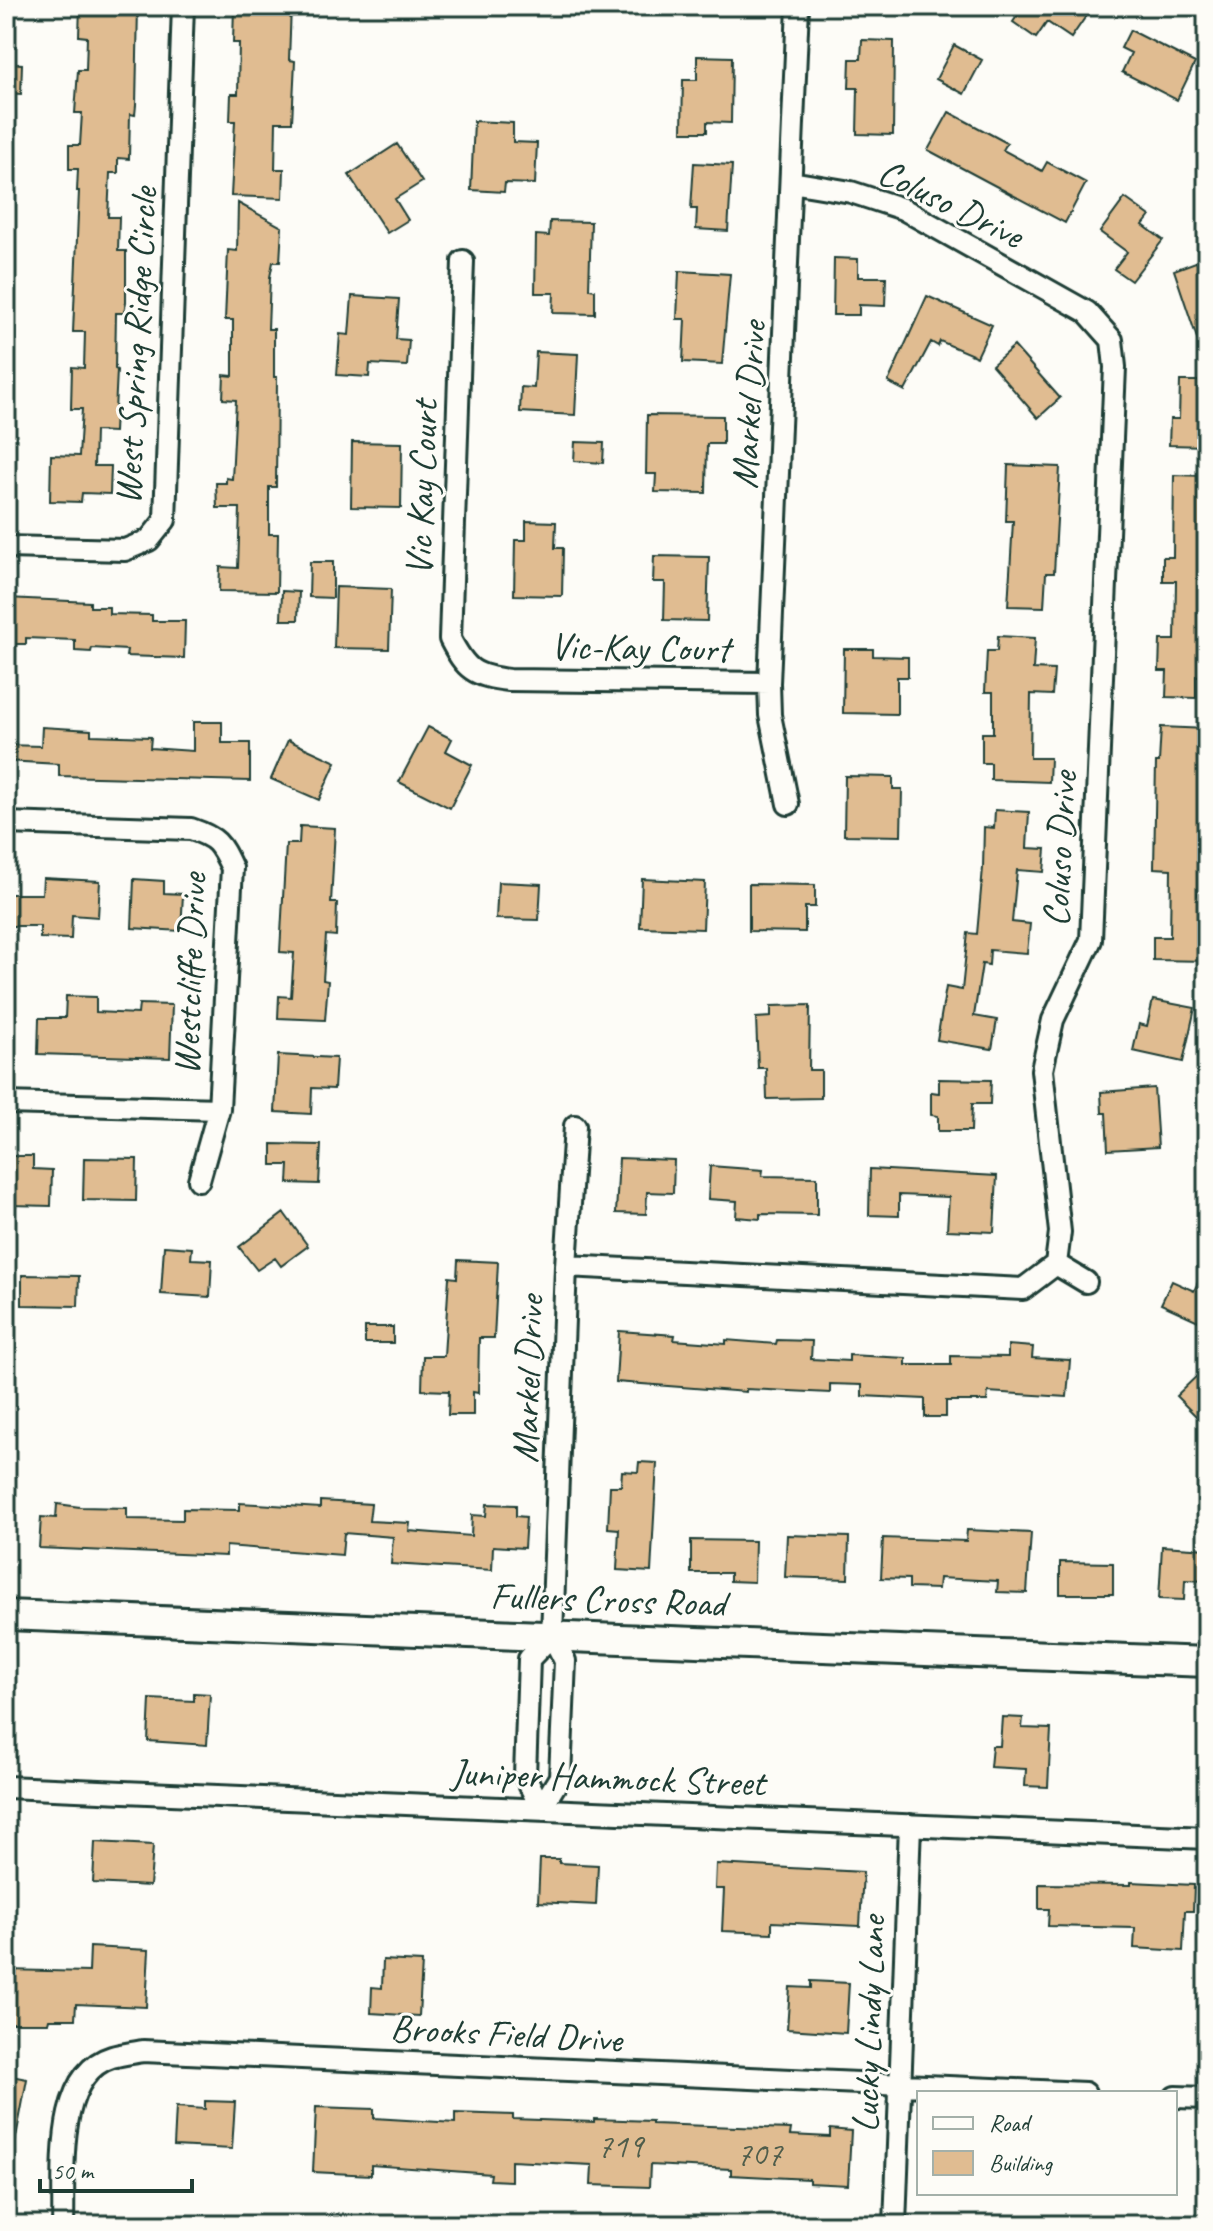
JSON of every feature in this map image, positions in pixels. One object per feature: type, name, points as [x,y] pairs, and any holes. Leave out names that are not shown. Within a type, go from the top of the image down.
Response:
[{"type":"street","name":"West Spring Ridge Circle","points":[[6,547],[125,550],[149,540],[165,520],[183,6]]},
{"type":"street","name":"Markel Drive","points":[[788,804],[770,715],[769,683],[798,6]]},
{"type":"street","name":"Coluso Drive","points":[[791,182],[851,192],[903,209],[1087,312],[1112,340],[1115,367],[1091,940],[1053,1020],[1042,1070],[1060,1232],[1056,1264]]},
{"type":"street","name":"Vic Kay Court","points":[[463,261],[450,639],[463,664],[487,678],[509,680]]},
{"type":"street","name":"Vic-Kay Court","points":[[509,680],[769,683]]},
{"type":"street","name":"Westcliffe Drive","points":[[6,823],[191,829],[212,836],[224,850],[232,868],[219,1109],[199,1180]]},
{"type":"street","points":[[6,1103],[219,1109]]},
{"type":"street","name":"Markel Drive","points":[[552,1635],[566,1266],[575,1126]]},
{"type":"street","points":[[566,1266],[1023,1289],[1056,1264],[1086,1282]]},
{"type":"street","name":"Fullers Cross Road","points":[[6,1615],[1207,1662]]},
{"type":"street","points":[[552,1635],[565,1661],[560,1777],[541,1808],[525,1776],[529,1659],[552,1635]]},
{"type":"street","name":"Juniper Hammock Street","points":[[6,1787],[1207,1838]]},
{"type":"street","name":"Lucky Lindy Lane","points":[[895,2225],[910,1825]]},
{"type":"street","name":"Brooks Field Drive","points":[[63,2225],[66,2125],[73,2094],[87,2073],[110,2057],[143,2051],[1039,2091]]},
{"type":"street","points":[[1177,2097],[1207,2098]]},
{"type":"building","points":[[80,6],[138,6],[136,105],[135,115],[130,114],[129,159],[118,158],[118,173],[110,173],[108,217],[119,217],[118,251],[126,251],[126,302],[124,313],[116,313],[114,432],[95,431],[94,466],[111,466],[110,494],[82,493],[81,502],[50,501],[51,455],[79,456],[82,409],[71,409],[72,367],[84,368],[85,332],[73,332],[79,191],[78,169],[69,169],[69,145],[80,145],[82,113],[75,113],[78,70],[86,70],[87,37],[79,36]]},
{"type":"building","points":[[234,6],[291,6],[289,60],[295,61],[292,122],[276,122],[275,169],[284,169],[283,198],[231,196],[235,121],[230,121],[231,94],[238,94],[239,43],[233,43]]},
{"type":"building","points":[[1024,6],[1093,6],[1071,38],[1047,22],[1036,38],[1013,22]]},
{"type":"building","points":[[1130,30],[1195,63],[1177,100],[1122,72],[1131,53],[1121,48]]},
{"type":"building","points":[[862,40],[894,41],[893,135],[857,134],[858,88],[849,88],[850,59],[861,59]]},
{"type":"building","points":[[954,45],[982,60],[964,94],[936,79]]},
{"type":"building","points":[[697,56],[732,57],[731,123],[707,122],[707,132],[682,132],[683,80],[697,80]]},
{"type":"building","points":[[6,63],[22,64],[21,94],[6,93]]},
{"type":"building","points":[[949,112],[1007,143],[1003,150],[1042,171],[1047,162],[1086,183],[1065,223],[928,150]]},
{"type":"building","points":[[474,121],[513,123],[513,142],[537,143],[535,184],[505,183],[504,192],[471,190]]},
{"type":"building","points":[[397,144],[422,182],[395,199],[408,220],[387,233],[349,175]]},
{"type":"building","points":[[694,163],[732,165],[728,231],[696,229],[697,209],[691,209]]},
{"type":"building","points":[[1125,198],[1150,216],[1143,225],[1163,240],[1131,281],[1114,269],[1127,252],[1100,232]]},
{"type":"building","points":[[238,203],[282,227],[280,262],[273,262],[270,277],[268,329],[274,329],[274,377],[277,377],[276,487],[269,487],[269,534],[278,534],[277,592],[219,591],[220,567],[238,568],[240,508],[217,508],[216,483],[226,483],[226,478],[232,479],[236,400],[223,399],[224,375],[233,376],[233,320],[225,320],[228,250],[237,251]]},
{"type":"building","points":[[550,221],[591,222],[589,289],[595,290],[595,314],[553,313],[554,293],[535,293],[536,235],[549,236]]},
{"type":"building","points":[[834,258],[858,259],[858,277],[886,277],[885,306],[859,305],[859,315],[833,315]]},
{"type":"building","points":[[1201,260],[1207,276],[1207,358],[1204,359],[1174,270]]},
{"type":"building","points":[[679,271],[730,274],[722,364],[683,362],[685,319],[677,319]]},
{"type":"building","points":[[352,296],[399,299],[396,339],[409,340],[407,366],[370,364],[369,377],[337,375],[340,334],[349,335]]},
{"type":"building","points":[[927,296],[992,325],[977,357],[940,341],[938,346],[931,342],[905,391],[888,382]]},
{"type":"building","points":[[1014,346],[1060,398],[1038,418],[992,365]]},
{"type":"building","points":[[536,352],[578,354],[575,415],[520,412],[521,387],[534,388]]},
{"type":"building","points":[[1180,381],[1207,381],[1207,446],[1169,445],[1170,419],[1179,419]]},
{"type":"building","points":[[647,415],[723,416],[723,444],[707,444],[706,493],[655,492],[656,474],[646,474]]},
{"type":"building","points":[[352,442],[402,443],[401,508],[351,507]]},
{"type":"building","points":[[575,442],[604,443],[603,463],[574,461]]},
{"type":"building","points":[[1008,465],[1060,467],[1054,573],[1046,573],[1044,607],[1008,606],[1013,521],[1006,521]]},
{"type":"building","points":[[1174,475],[1207,476],[1207,676],[1196,676],[1196,698],[1166,697],[1167,671],[1159,671],[1160,640],[1175,640],[1176,581],[1163,581],[1163,557],[1173,557]]},
{"type":"building","points":[[526,521],[556,522],[555,548],[563,548],[562,596],[514,595],[515,540],[526,540]]},
{"type":"building","points":[[654,556],[709,557],[707,621],[664,620],[665,582],[653,582]]},
{"type":"building","points":[[310,562],[333,562],[333,598],[309,597]]},
{"type":"building","points":[[336,587],[391,589],[389,649],[334,648]]},
{"type":"building","points":[[282,591],[299,592],[298,620],[281,620]]},
{"type":"building","points":[[7,598],[90,602],[90,607],[109,607],[109,614],[152,615],[152,621],[185,621],[184,658],[126,656],[127,650],[92,648],[91,652],[75,651],[75,640],[26,638],[26,644],[6,644]]},
{"type":"building","points":[[998,636],[1035,638],[1033,669],[1054,670],[1052,695],[1031,694],[1030,758],[1050,758],[1049,782],[991,780],[991,763],[982,763],[982,733],[993,733],[993,692],[985,692],[987,651],[997,651]]},
{"type":"building","points":[[844,649],[873,649],[873,656],[908,657],[908,677],[897,677],[897,714],[843,713]]},
{"type":"building","points":[[193,722],[222,722],[222,743],[250,743],[250,781],[59,776],[59,764],[6,761],[6,745],[41,746],[42,727],[91,730],[91,735],[151,737],[150,748],[193,751]]},
{"type":"building","points":[[428,727],[452,739],[446,751],[472,765],[450,808],[399,782]]},
{"type":"building","points":[[1161,727],[1207,729],[1207,790],[1199,789],[1198,895],[1205,895],[1207,961],[1153,960],[1153,937],[1170,937],[1171,869],[1154,868],[1156,762],[1159,762]]},
{"type":"building","points":[[288,740],[336,762],[319,800],[271,779]]},
{"type":"building","points":[[845,776],[893,777],[893,789],[902,789],[901,836],[844,835]]},
{"type":"building","points":[[995,810],[1029,812],[1027,848],[1046,849],[1044,872],[1017,870],[1012,922],[1030,924],[1027,953],[990,950],[989,965],[982,964],[974,1016],[997,1020],[992,1049],[937,1040],[946,987],[962,990],[968,933],[977,934],[984,827],[994,828]]},
{"type":"building","points":[[300,826],[335,828],[331,903],[337,903],[336,936],[326,935],[323,980],[328,981],[325,1020],[278,1018],[279,996],[291,997],[294,953],[280,952],[286,844],[299,844]]},
{"type":"building","points":[[43,878],[100,881],[98,917],[72,915],[71,939],[40,938],[40,926],[6,926],[6,894],[42,894]]},
{"type":"building","points":[[134,879],[164,881],[164,893],[183,894],[181,931],[132,928]]},
{"type":"building","points":[[642,879],[705,882],[703,929],[640,927]]},
{"type":"building","points":[[498,882],[541,884],[539,920],[496,919]]},
{"type":"building","points":[[749,884],[815,885],[815,907],[805,907],[805,932],[749,931]]},
{"type":"building","points":[[66,996],[96,997],[96,1012],[138,1014],[139,1004],[172,1005],[170,1058],[38,1054],[39,1018],[65,1018]]},
{"type":"building","points":[[1153,1000],[1195,1008],[1183,1062],[1133,1051],[1139,1024],[1147,1026]]},
{"type":"building","points":[[810,1005],[809,1070],[821,1070],[821,1098],[767,1099],[766,1068],[758,1068],[756,1018],[771,1017],[771,1006]]},
{"type":"building","points":[[278,1055],[336,1058],[334,1089],[312,1088],[311,1114],[275,1112]]},
{"type":"building","points":[[939,1079],[991,1080],[990,1104],[972,1104],[971,1131],[938,1131],[938,1116],[931,1115],[931,1092],[939,1093]]},
{"type":"building","points":[[1154,1088],[1158,1147],[1108,1150],[1106,1113],[1102,1113],[1101,1092]]},
{"type":"building","points":[[272,1144],[321,1145],[319,1184],[288,1183],[289,1165],[272,1165]]},
{"type":"building","points":[[13,1156],[33,1156],[33,1169],[52,1170],[51,1206],[12,1205]]},
{"type":"building","points":[[84,1158],[137,1159],[136,1201],[83,1200]]},
{"type":"building","points":[[619,1158],[674,1160],[673,1193],[647,1192],[646,1214],[616,1213]]},
{"type":"building","points":[[710,1166],[763,1170],[762,1176],[817,1177],[817,1215],[760,1214],[760,1219],[736,1217],[737,1201],[708,1199]]},
{"type":"building","points":[[870,1169],[997,1176],[994,1232],[947,1230],[949,1197],[899,1195],[899,1216],[869,1215]]},
{"type":"building","points":[[284,1213],[308,1246],[281,1266],[275,1258],[257,1270],[239,1247]]},
{"type":"building","points":[[164,1246],[192,1248],[191,1259],[212,1260],[210,1297],[161,1294]]},
{"type":"building","points":[[458,1260],[498,1262],[494,1338],[479,1338],[478,1393],[473,1392],[473,1415],[448,1415],[449,1391],[422,1390],[423,1356],[444,1356],[449,1277],[457,1278]]},
{"type":"building","points":[[1207,1263],[1207,1325],[1161,1304],[1172,1281],[1194,1291]]},
{"type":"building","points":[[22,1275],[79,1276],[78,1306],[22,1305]]},
{"type":"building","points":[[365,1327],[393,1327],[393,1343],[365,1343]]},
{"type":"building","points":[[619,1331],[675,1335],[674,1340],[726,1344],[726,1340],[776,1344],[777,1340],[812,1341],[811,1359],[849,1361],[849,1355],[906,1358],[906,1365],[951,1365],[951,1356],[1008,1357],[1008,1345],[1033,1347],[1032,1358],[1070,1360],[1067,1397],[988,1392],[987,1401],[946,1401],[946,1417],[925,1417],[925,1399],[862,1396],[862,1385],[830,1384],[830,1393],[746,1389],[746,1392],[616,1382]]},
{"type":"building","points":[[1207,1366],[1207,1427],[1176,1396]]},
{"type":"building","points":[[639,1462],[657,1463],[651,1572],[617,1570],[619,1529],[608,1528],[610,1486],[621,1486],[622,1471],[638,1472]]},
{"type":"building","points":[[320,1501],[371,1504],[369,1521],[410,1523],[409,1531],[471,1536],[472,1515],[486,1516],[487,1504],[516,1505],[516,1516],[526,1517],[524,1548],[493,1546],[492,1570],[391,1564],[393,1537],[344,1533],[342,1555],[226,1546],[226,1556],[39,1548],[41,1517],[56,1518],[57,1504],[127,1508],[127,1519],[183,1520],[183,1509],[240,1510],[240,1503],[320,1508]]},
{"type":"building","points":[[967,1530],[1031,1533],[1027,1593],[997,1592],[998,1581],[939,1578],[938,1589],[909,1588],[909,1579],[881,1578],[883,1538],[966,1541]]},
{"type":"building","points":[[787,1535],[849,1537],[848,1579],[785,1577]]},
{"type":"building","points":[[691,1540],[755,1541],[754,1582],[730,1581],[730,1573],[691,1573]]},
{"type":"building","points":[[1162,1546],[1207,1549],[1207,1581],[1185,1580],[1184,1600],[1159,1599]]},
{"type":"building","points":[[1060,1562],[1113,1563],[1113,1594],[1060,1594]]},
{"type":"building","points":[[194,1693],[210,1694],[207,1745],[148,1741],[150,1699],[194,1701]]},
{"type":"building","points":[[1002,1717],[1023,1718],[1022,1728],[1051,1729],[1048,1787],[1025,1786],[1026,1769],[990,1767],[992,1746],[1000,1746]]},
{"type":"building","points":[[95,1842],[153,1845],[150,1886],[93,1883]]},
{"type":"building","points":[[540,1859],[598,1865],[596,1905],[538,1902]]},
{"type":"building","points":[[716,1864],[863,1872],[860,1926],[772,1922],[772,1933],[722,1931],[724,1889],[715,1889]]},
{"type":"building","points":[[1131,1882],[1194,1885],[1193,1911],[1185,1911],[1183,1951],[1134,1948],[1135,1928],[1048,1926],[1049,1909],[1039,1909],[1039,1884],[1131,1885]]},
{"type":"building","points":[[90,1947],[149,1950],[146,2007],[76,2004],[75,2019],[49,2019],[48,2023],[6,2023],[6,1970],[89,1972]]},
{"type":"building","points":[[383,1960],[422,1962],[419,2016],[371,2013],[372,1987],[382,1988]]},
{"type":"building","points":[[811,1981],[849,1983],[846,2033],[787,2029],[790,1987],[811,1988]]},
{"type":"building","points":[[6,2075],[27,2079],[14,2148],[6,2148]]},
{"type":"building","points":[[205,2101],[235,2102],[232,2149],[174,2146],[176,2107],[205,2109]]},
{"type":"building","points":[[316,2107],[374,2109],[374,2118],[455,2123],[455,2113],[513,2115],[513,2119],[652,2121],[652,2124],[791,2129],[790,2135],[830,2137],[830,2129],[851,2131],[848,2185],[809,2183],[809,2179],[731,2175],[731,2169],[650,2165],[649,2187],[591,2185],[592,2165],[511,2161],[511,2181],[490,2180],[491,2174],[371,2165],[371,2175],[313,2172]]}]
